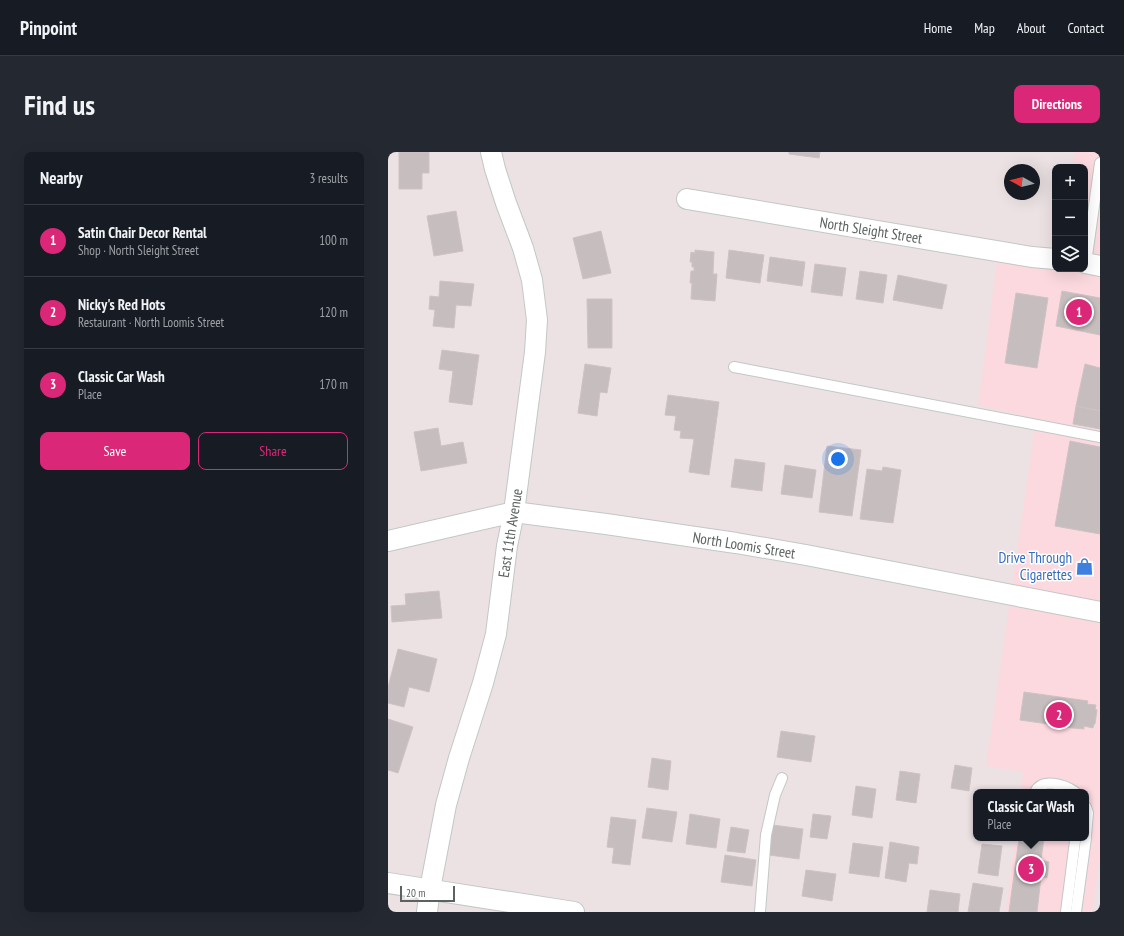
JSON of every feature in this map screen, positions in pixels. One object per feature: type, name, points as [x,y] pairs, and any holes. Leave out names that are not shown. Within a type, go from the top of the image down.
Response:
[{"type":"street","name":"East 11th Avenue","points":[[427,912],[446,805],[459,758],[484,683],[496,634],[535,352],[537,320],[532,280],[523,248],[495,169],[491,152]]},
{"type":"street","name":"North Sleight Street","points":[[687,199],[1052,259]]},
{"type":"street","name":"North Loomis Street","points":[[388,541],[514,512],[736,543],[806,555],[1100,612]]},
{"type":"street","points":[[388,883],[574,912]]},
{"type":"lane","points":[[1090,264],[1096,221],[1100,163]]},
{"type":"lane","points":[[734,367],[1100,437]]},
{"type":"lane","points":[[760,912],[766,835],[775,795],[782,778]]},
{"type":"lane","points":[[1036,789],[1048,783],[1065,786],[1070,789]]},
{"type":"lane","points":[[1066,912],[1075,841]]},
{"type":"lane","points":[[1076,912],[1085,841]]},
{"type":"shaded area","points":[[1075,152],[1100,152],[1100,853],[1092,912],[1006,912],[1015,841],[1089,841],[1089,789],[1021,789],[1023,772],[986,766],[1036,419],[978,405],[998,254],[1052,270],[1052,272],[1088,272],[1088,164],[1073,164]]},
{"type":"building","points":[[399,152],[429,152],[429,173],[422,173],[422,189],[399,189]]},
{"type":"building","points":[[789,152],[820,152],[819,158],[789,154]]},
{"type":"building","points":[[456,211],[463,251],[434,256],[427,216]]},
{"type":"building","points":[[601,231],[611,273],[583,279],[573,238]]},
{"type":"building","points":[[695,250],[714,252],[713,274],[717,274],[715,301],[691,299],[691,271],[694,271],[694,267],[692,267],[692,262],[690,262],[691,252],[695,253]]},
{"type":"building","points":[[729,250],[764,255],[760,283],[726,278]]},
{"type":"building","points":[[770,257],[805,262],[802,286],[767,281]]},
{"type":"building","points":[[815,264],[846,268],[842,296],[811,292]]},
{"type":"building","points":[[860,271],[887,275],[883,303],[856,299]]},
{"type":"building","points":[[898,275],[947,285],[942,309],[893,300]]},
{"type":"building","points":[[440,281],[474,284],[471,306],[456,305],[454,328],[433,326],[435,310],[429,309],[430,296],[439,297]]},
{"type":"building","points":[[1062,291],[1100,298],[1100,335],[1056,326]]},
{"type":"building","points":[[1016,293],[1048,298],[1037,368],[1005,363]]},
{"type":"building","points":[[587,299],[612,299],[612,348],[588,348]]},
{"type":"building","points":[[442,350],[479,355],[472,405],[449,402],[453,371],[439,369]]},
{"type":"building","points":[[585,364],[611,368],[607,393],[600,392],[597,416],[578,413]]},
{"type":"building","points":[[1085,364],[1100,368],[1100,411],[1076,406]]},
{"type":"building","points":[[668,395],[719,402],[709,475],[689,472],[694,439],[680,438],[681,431],[674,430],[676,416],[665,415]]},
{"type":"building","points":[[1076,406],[1100,411],[1100,429],[1073,424]]},
{"type":"building","points":[[438,428],[441,446],[463,442],[467,463],[421,471],[414,432]]},
{"type":"building","points":[[1070,441],[1100,447],[1100,534],[1055,526]]},
{"type":"building","points":[[827,446],[861,450],[852,516],[819,512]]},
{"type":"building","points":[[735,459],[765,463],[762,491],[731,487]]},
{"type":"building","points":[[785,465],[816,470],[812,498],[781,494]]},
{"type":"building","points":[[883,467],[901,470],[893,523],[860,519],[867,469],[882,471]]},
{"type":"building","name":"Drive Through Cigarettes","points":[[1081,561],[1091,563],[1090,571],[1079,570]]},
{"type":"building","points":[[439,591],[442,618],[392,622],[391,606],[406,605],[405,594]]},
{"type":"building","points":[[398,649],[437,659],[429,692],[409,687],[404,707],[388,703],[388,687]]},
{"type":"building","points":[[1024,692],[1088,701],[1087,704],[1096,705],[1095,709],[1097,710],[1095,724],[1093,728],[1084,726],[1084,729],[1061,727],[1020,720]]},
{"type":"building","points":[[388,719],[413,727],[398,773],[388,770]]},
{"type":"building","points":[[781,731],[815,736],[811,762],[777,757]]},
{"type":"building","points":[[652,758],[671,761],[668,790],[648,787]]},
{"type":"building","points":[[955,765],[972,768],[969,791],[951,788]]},
{"type":"building","points":[[900,771],[920,774],[916,803],[896,800]]},
{"type":"building","points":[[856,786],[876,789],[872,818],[852,815]]},
{"type":"building","points":[[647,808],[677,812],[672,842],[642,838]]},
{"type":"building","points":[[690,814],[720,819],[716,848],[686,844]]},
{"type":"building","points":[[813,814],[831,816],[827,839],[810,837]]},
{"type":"building","points":[[611,817],[636,820],[630,865],[612,863],[614,848],[607,847]]},
{"type":"building","points":[[773,825],[803,829],[799,859],[769,855]]},
{"type":"building","points":[[731,827],[749,830],[745,853],[727,851]]},
{"type":"building","points":[[1019,841],[1044,841],[1041,860],[1049,862],[1047,878],[1041,877],[1037,912],[1009,912]]},
{"type":"building","points":[[890,842],[919,847],[917,864],[909,863],[906,882],[885,878]]},
{"type":"building","points":[[853,843],[883,847],[879,877],[849,873]]},
{"type":"building","points":[[982,844],[1002,846],[998,876],[978,873]]},
{"type":"building","points":[[725,855],[756,860],[752,886],[721,882]]},
{"type":"building","points":[[806,870],[836,874],[832,901],[802,896]]},
{"type":"building","points":[[973,883],[1003,888],[999,912],[968,912]]},
{"type":"building","points":[[930,890],[960,894],[958,912],[927,912]]},
{"type":"place","name":"Satin Chair Decor Rental","points":[[1079,312]]},
{"type":"place","name":"Drive Through Cigarettes","points":[[1085,566]]},
{"type":"place","name":"Nicky's Red Hots","points":[[1059,715]]},
{"type":"place","name":"Classic Car Wash","points":[[1031,869]]}]
